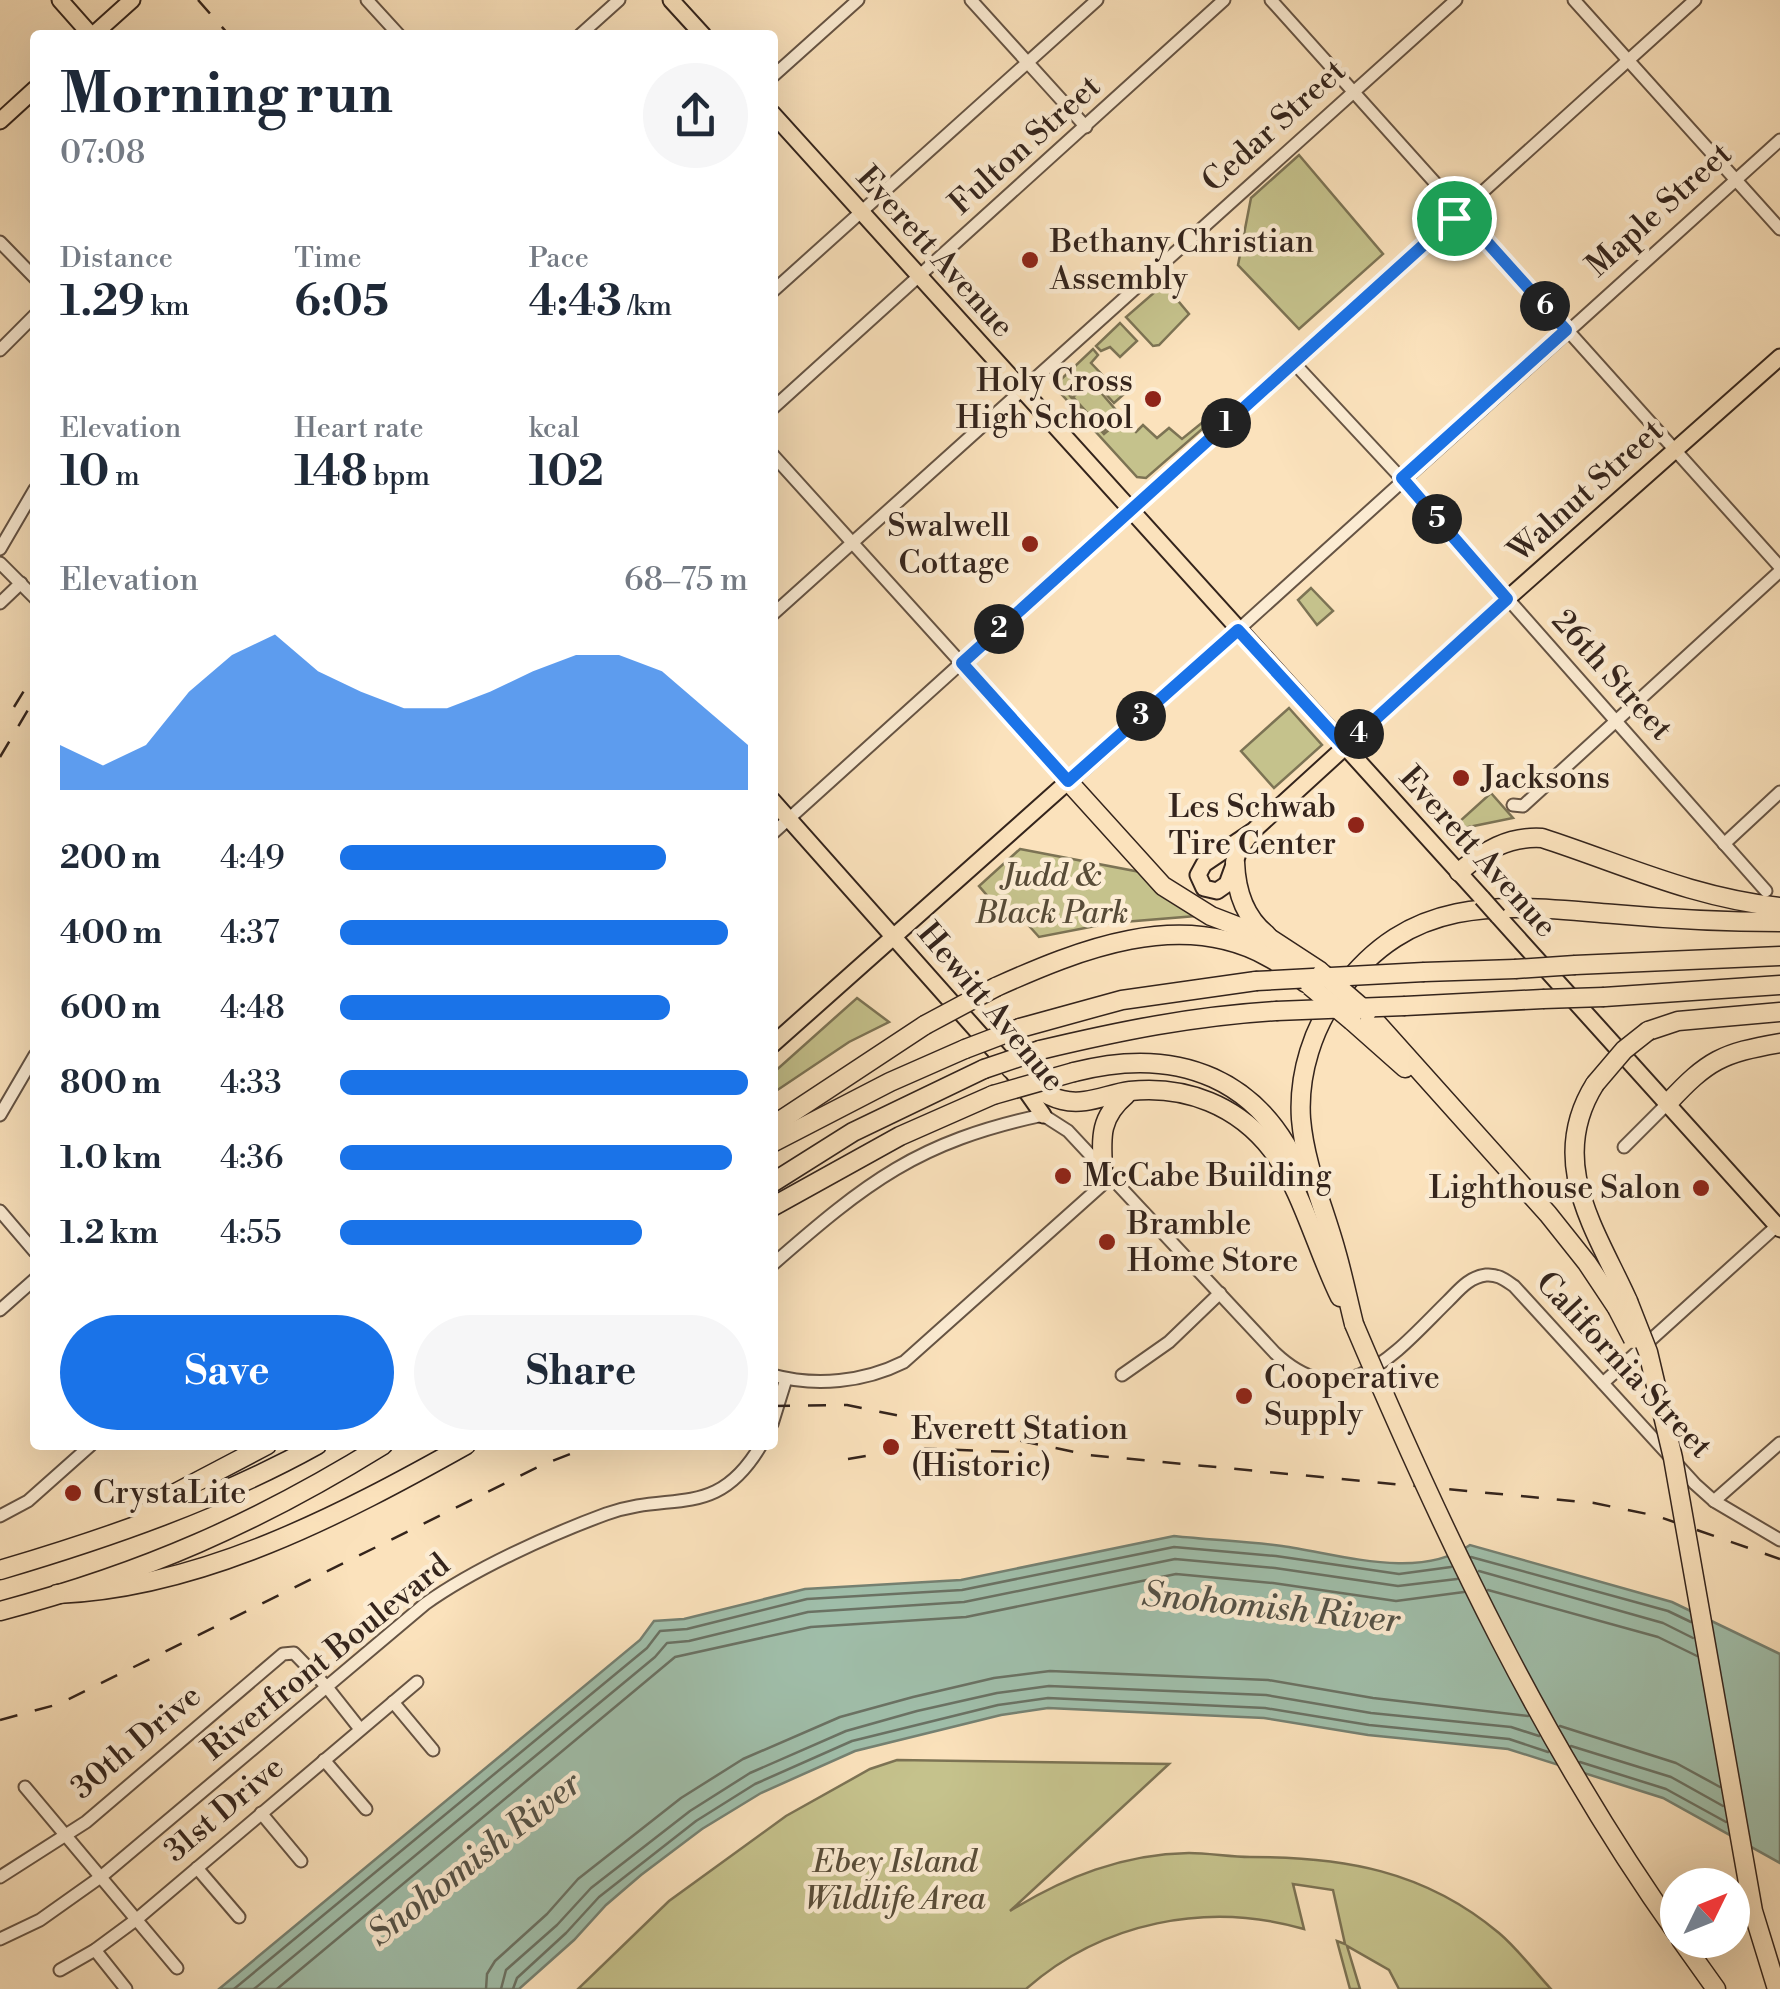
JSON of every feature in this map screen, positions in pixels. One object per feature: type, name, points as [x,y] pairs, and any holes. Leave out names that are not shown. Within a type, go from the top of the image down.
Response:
[{"type":"highway","points":[[1068,781],[1162,886],[1211,916],[1271,938]]},
{"type":"highway","points":[[1459,872],[1495,846],[1522,838],[1542,838],[1673,886],[1780,907]]},
{"type":"highway","points":[[1235,862],[1243,903],[1254,922],[1462,1118],[1622,1305]]},
{"type":"highway","points":[[1354,1324],[1311,1175],[1301,1114],[1306,1062],[1315,1035],[1332,1002],[1372,953],[1413,926],[1435,918],[1502,906],[1682,920],[1780,922]]},
{"type":"highway","points":[[778,1122],[925,1025],[1046,964],[1110,944],[1161,935],[1195,935],[1249,948],[1315,979]]},
{"type":"highway","points":[[778,1141],[890,1082],[964,1049],[1020,1028],[1122,1000],[1256,981],[1780,956]]},
{"type":"highway","points":[[778,1179],[853,1132],[984,1069],[1040,1050],[1163,1022],[1208,1015],[1604,997],[1780,984]]},
{"type":"highway","points":[[1777,1989],[1754,1911],[1680,1492],[1655,1389],[1586,1214],[1576,1180],[1574,1149],[1580,1120],[1595,1084],[1624,1050],[1648,1031],[1678,1022],[1780,1012]]},
{"type":"highway","points":[[1668,1103],[1710,1062],[1741,1050],[1780,1043]]},
{"type":"highway","points":[[778,1204],[900,1136],[992,1096],[1116,1062],[1172,1064],[1214,1079],[1252,1104],[1293,1155],[1354,1324],[1418,1472],[1512,1662],[1596,1810],[1660,1908]]},
{"type":"highway","points":[[1010,1068],[1042,1092],[1076,1103],[1130,1091],[1182,1092],[1204,1098],[1234,1114],[1264,1140],[1285,1171],[1322,1262],[1354,1324]]},
{"type":"highway","points":[[1107,1172],[1103,1122],[1130,1091]]},
{"type":"highway","points":[[122,1530],[166,1498],[257,1450]]},
{"type":"highway","points":[[0,1570],[122,1530],[260,1476],[308,1450]]},
{"type":"highway","points":[[0,1611],[152,1564],[201,1544],[310,1490],[376,1450]]},
{"type":"highway","points":[[57,1594],[138,1586],[215,1562],[342,1510],[456,1450]]},
{"type":"highway","points":[[1694,1958],[1716,1989]]},
{"type":"main road","points":[[60,0],[87,30]]},
{"type":"main road","points":[[98,30],[132,0]]},
{"type":"main road","points":[[671,0],[698,30]]},
{"type":"main road","points":[[0,121],[30,94]]},
{"type":"main road","name":"Everett Avenue","points":[[778,120],[1779,1226]]},
{"type":"main road","name":"Walnut Street","points":[[1254,831],[1224,888],[1204,888],[1198,876],[1204,864],[1254,831],[1780,357]]},
{"type":"main road","name":"Maple Street","points":[[778,1040],[1238,630]]},
{"type":"main road","name":"Hewitt Avenue","points":[[778,806],[1010,1068],[1043,1115]]},
{"type":"street","points":[[586,30],[619,0]]},
{"type":"street","points":[[778,72],[858,0]]},
{"type":"street","points":[[971,0],[1086,127]]},
{"type":"street","points":[[778,287],[1097,0]]},
{"type":"street","name":"Fulton Street","points":[[778,404],[1224,0]]},
{"type":"street","points":[[1270,0],[1780,569],[1523,806],[1513,804]]},
{"type":"street","name":"Cedar Street","points":[[778,611],[1456,0]]},
{"type":"street","points":[[1574,0],[1780,229]]},
{"type":"street","points":[[778,829],[1695,0]]},
{"type":"street","points":[[371,1],[395,30]]},
{"type":"street","name":"Maple Street","points":[[1238,630],[1780,140]]},
{"type":"street","points":[[0,242],[30,273]]},
{"type":"street","points":[[0,350],[30,320]]},
{"type":"street","name":"26th Street","points":[[1294,363],[1402,478],[1766,890]]},
{"type":"street","points":[[778,461],[1068,781]]},
{"type":"street","points":[[0,549],[30,498]]},
{"type":"street","points":[[0,562],[30,593]]},
{"type":"street","points":[[0,603],[21,583]]},
{"type":"street","points":[[1724,844],[1780,792]]},
{"type":"street","points":[[0,1115],[30,1064]]},
{"type":"street","points":[[1624,1147],[1668,1103]]},
{"type":"street","points":[[778,1260],[858,1193],[909,1160],[980,1130],[1043,1115]]},
{"type":"street","name":"Hewitt Avenue","points":[[1043,1115],[1060,1123],[1274,1352],[1299,1373]]},
{"type":"street","points":[[778,1377],[825,1382],[865,1377],[904,1362],[1107,1172]]},
{"type":"street","points":[[0,1211],[30,1246]]},
{"type":"street","points":[[1603,1384],[1779,1226]]},
{"type":"street","name":"California Street","points":[[1299,1373],[1336,1381],[1362,1375],[1384,1363],[1469,1281],[1489,1275],[1500,1277],[1514,1286],[1714,1501],[1780,1540]]},
{"type":"street","points":[[0,1310],[30,1283]]},
{"type":"street","points":[[1122,1374],[1169,1342],[1220,1294]]},
{"type":"street","points":[[778,1405],[786,1379]]},
{"type":"street","points":[[1714,1501],[1780,1443]]},
{"type":"street","points":[[0,1516],[28,1501],[85,1450]]},
{"type":"street","name":"Riverfront Boulevard","points":[[0,1939],[40,1920],[102,1876],[455,1582],[607,1514],[713,1494],[737,1478],[757,1450]]},
{"type":"street","name":"30th Drive","points":[[0,1877],[66,1836],[283,1654],[294,1653],[326,1686]]},
{"type":"street","name":"31st Drive","points":[[60,1970],[137,1919],[416,1682]]},
{"type":"street","points":[[326,1686],[360,1729]]},
{"type":"street","points":[[394,1702],[433,1750]]},
{"type":"street","points":[[324,1760],[366,1810]]},
{"type":"street","points":[[25,1787],[177,1968]]},
{"type":"street","points":[[261,1813],[302,1862]]},
{"type":"street","points":[[198,1868],[239,1917]]},
{"type":"street","points":[[95,1950],[126,1989]]},
{"type":"green space","points":[[1299,155],[1383,254],[1299,329],[1238,265],[1251,198]]},
{"type":"green space","points":[[1164,284],[1189,314],[1159,345],[1153,346],[1126,317]]},
{"type":"green space","points":[[1120,323],[1137,341],[1120,357],[1110,347],[1101,351],[1096,346]]},
{"type":"green space","points":[[1093,349],[1098,355],[1091,363],[1114,387],[1125,377],[1133,386],[1114,403],[1090,377],[1070,396],[1104,434],[1123,418],[1136,432],[1143,425],[1157,438],[1169,428],[1182,439],[1203,422],[1208,424],[1146,478],[1137,477],[1054,386]]},
{"type":"green space","points":[[1091,381],[1121,416],[1104,431],[1073,397]]},
{"type":"green space","points":[[1311,588],[1333,611],[1317,625],[1298,600]]},
{"type":"green space","points":[[1289,708],[1322,745],[1274,788],[1241,751]]},
{"type":"green space","points":[[1491,793],[1513,818],[1449,831]]},
{"type":"green space","name":"Judd & Black Park","points":[[1020,849],[1140,872],[1158,891],[1196,916],[1111,923],[1039,937],[1021,917],[1014,923],[1009,921],[979,886]]},
{"type":"green space","points":[[857,998],[889,1022],[849,1042],[778,1090],[778,1069]]},
{"type":"green space","name":"Ebey Island Wildlife Area","points":[[897,1760],[1169,1764],[1010,1911],[1095,1870],[1165,1854],[1350,1864],[1412,1881],[1471,1912],[1506,1939],[1551,1989],[1399,1989],[1389,1970],[1347,1946],[1360,1989],[1350,1989],[1337,1941],[1345,1944],[1333,1890],[1293,1884],[1304,1929],[1230,1917],[1157,1923],[1088,1947],[1026,1989],[578,1989],[669,1901],[786,1816],[870,1769]]},
{"type":"water","name":"Snohomish River","points":[[1174,1536],[1268,1544],[1353,1559],[1403,1563],[1449,1556],[1470,1545],[1672,1602],[1780,1654],[1780,1863],[1663,1798],[1508,1749],[1368,1735],[1264,1718],[1048,1708],[1001,1715],[855,1751],[761,1793],[702,1829],[641,1875],[519,1989],[219,1989],[640,1640],[654,1621],[684,1619],[805,1589],[961,1580]]},
{"type":"railway","points":[[198,0],[225,30]]},
{"type":"railway","points":[[14,707],[30,681]]},
{"type":"railway","points":[[0,757],[30,706]]},
{"type":"railway","points":[[778,1406],[847,1405],[1089,1455],[1594,1503],[1657,1516],[1780,1559]]},
{"type":"railway","points":[[848,1459],[911,1448],[1013,1452]]},
{"type":"railway","points":[[0,1720],[59,1704],[542,1465],[580,1450]]},
{"type":"place","name":"Bethany Christian Assembly","points":[[1030,260]]},
{"type":"place","name":"Holy Cross High School","points":[[1153,399]]},
{"type":"place","name":"Swalwell Cottage","points":[[1030,544]]},
{"type":"place","name":"Jacksons","points":[[1461,778]]},
{"type":"place","name":"Les Schwab Tire Center","points":[[1356,825]]},
{"type":"place","name":"McCabe Building","points":[[1063,1176]]},
{"type":"place","name":"Lighthouse Salon","points":[[1701,1188]]},
{"type":"place","name":"Bramble Home Store","points":[[1107,1242]]},
{"type":"place","name":"Cooperative Supply","points":[[1244,1396]]},
{"type":"place","name":"Everett Station (Historic)","points":[[891,1447]]},
{"type":"place","name":"CrystaLite","points":[[73,1493]]},
{"type":"route","points":[[1460,212],[1566,330],[1402,478],[1507,599],[1345,747],[1238,630],[1068,781],[962,663],[1454,218],[1460,212]]}]
